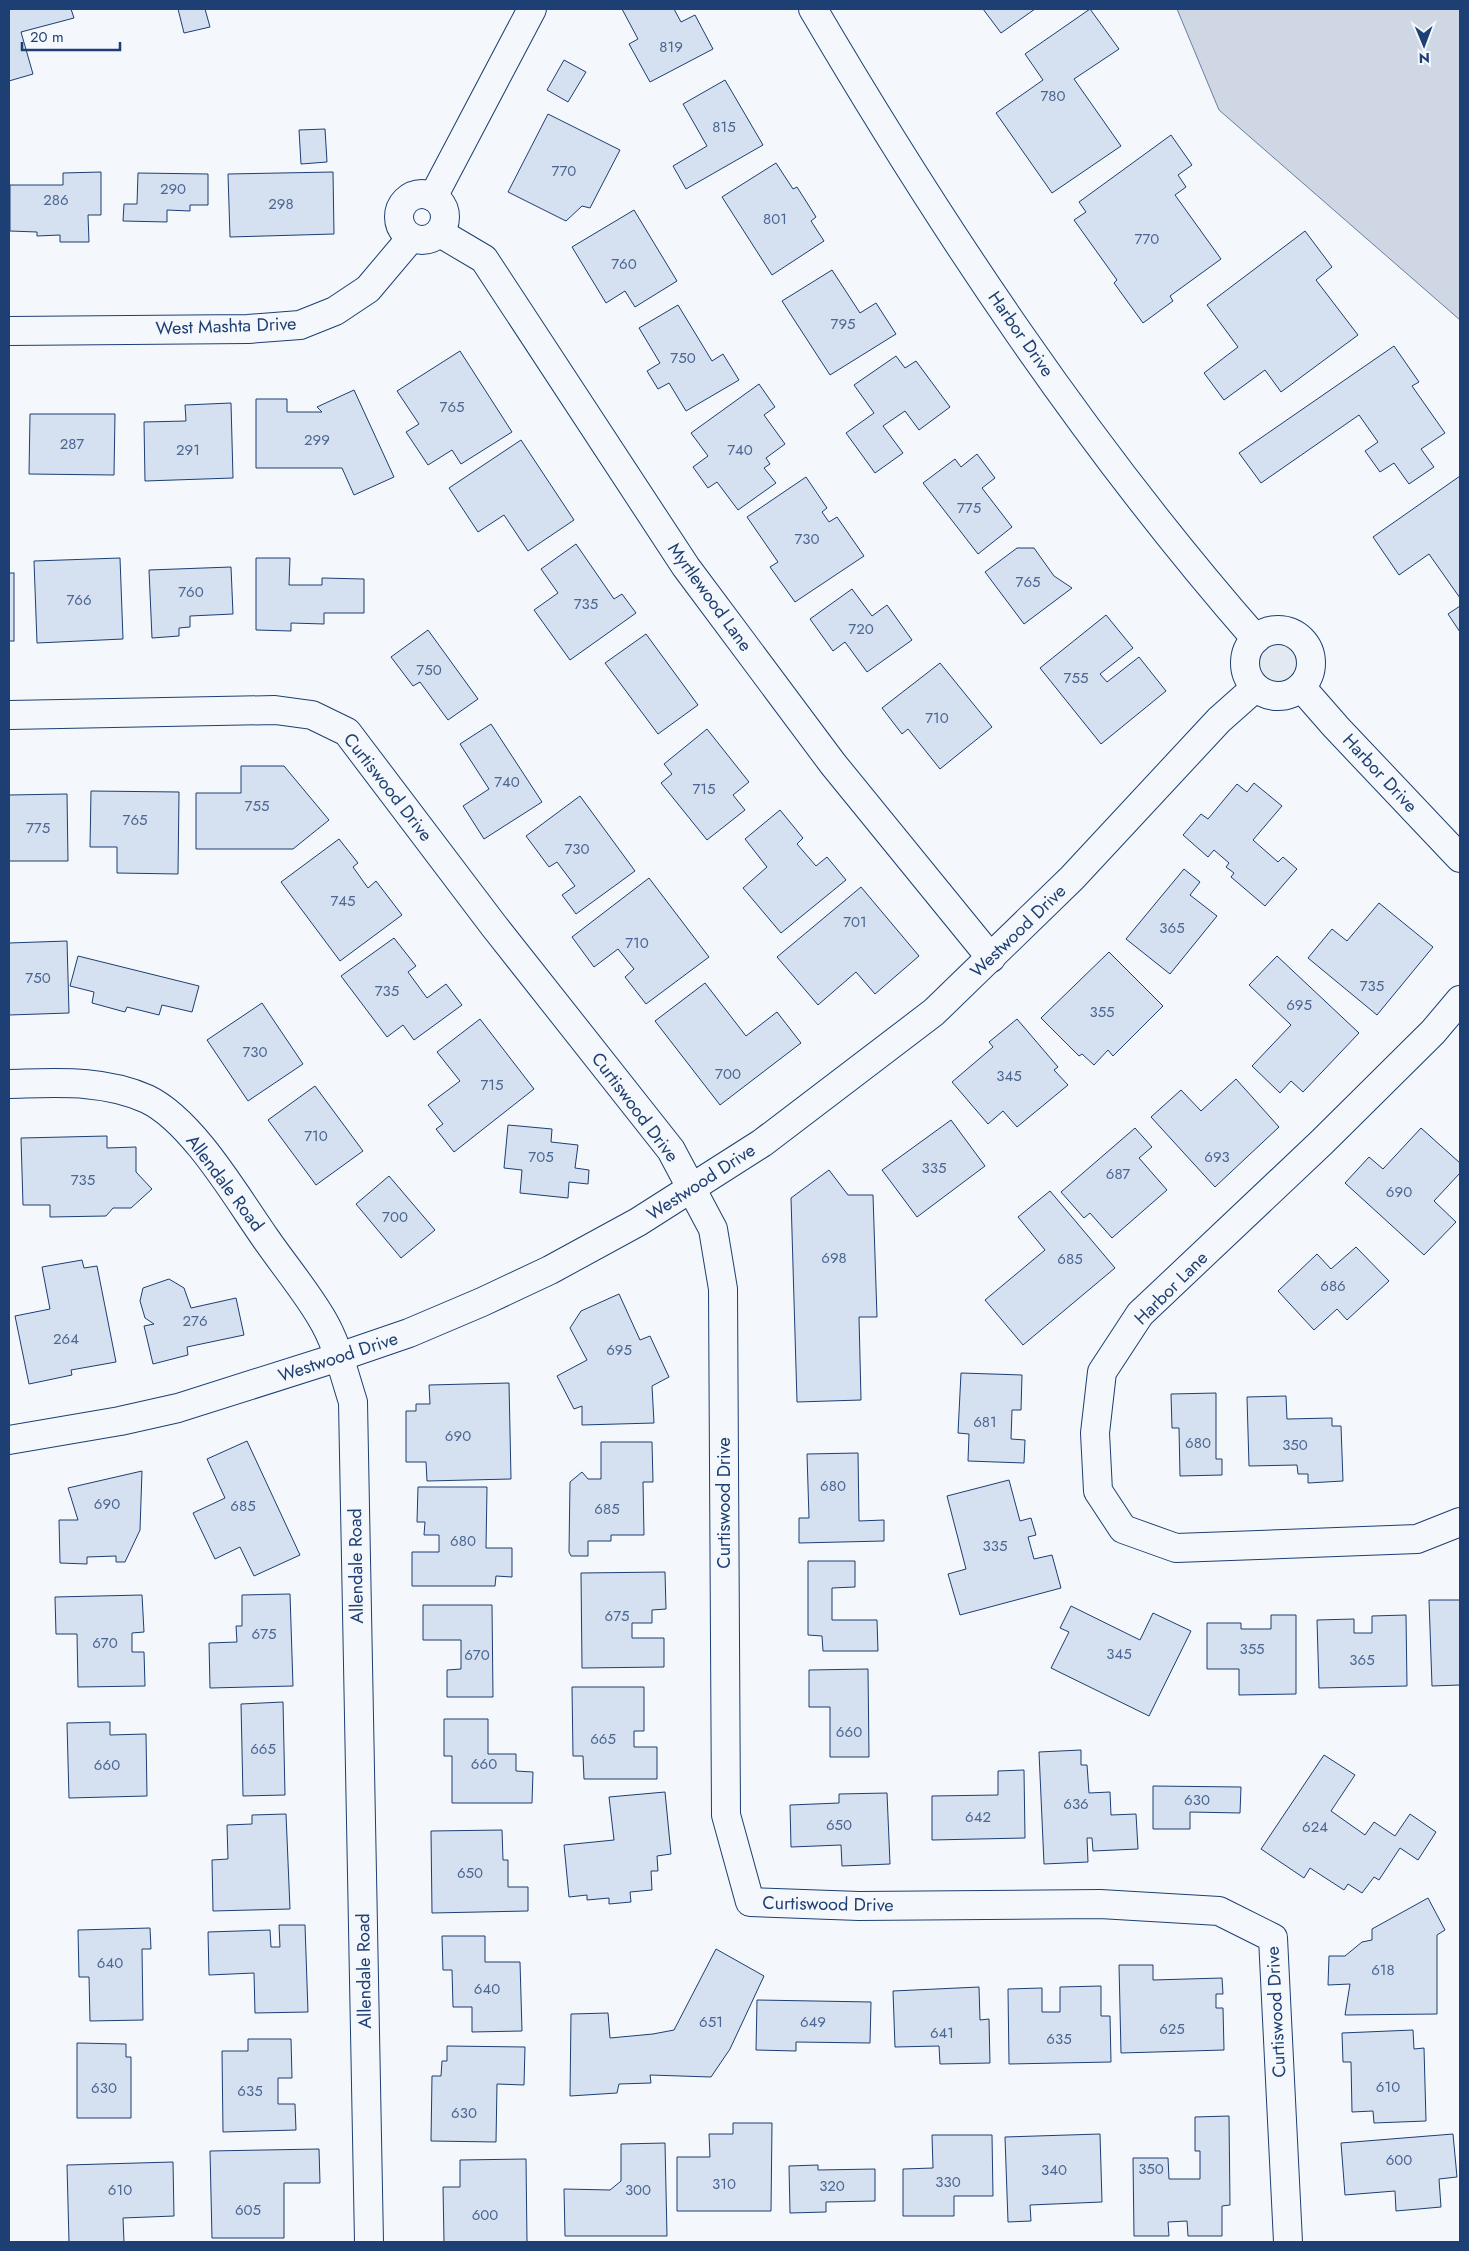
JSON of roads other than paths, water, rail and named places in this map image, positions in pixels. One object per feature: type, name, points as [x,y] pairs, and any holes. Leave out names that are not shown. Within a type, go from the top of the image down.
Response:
[{"type":"street","points":[[433,197],[532,9]]},
{"type":"street","name":"Harbor Drive","points":[[813,9],[860,88],[1007,316],[1086,428],[1223,602],[1256,639]]},
{"type":"street","points":[[423,194],[433,197],[440,203],[445,212],[445,223],[440,233],[431,239],[411,238],[403,230],[399,221],[400,211],[405,202],[413,196],[423,194]]},
{"type":"street","name":"Myrtlewood Lane","points":[[440,233],[484,259],[686,567],[833,764],[991,958]]},
{"type":"street","name":"West Mashta Drive","points":[[9,331],[248,329],[300,325],[335,311],[368,289],[411,238]]},
{"type":"street","points":[[1277,630],[1291,632],[1301,639],[1308,649],[1312,661],[1310,673],[1301,686],[1296,692],[1283,696],[1271,696],[1250,683],[1244,669],[1245,655],[1251,642],[1263,634],[1277,630]]},
{"type":"street","name":"Harbor Drive","points":[[1301,686],[1336,727],[1460,858]]},
{"type":"street","name":"Westwood Drive","points":[[9,1440],[120,1421],[178,1408],[409,1333],[541,1274],[638,1222],[762,1143],[934,1012],[1072,878],[1219,720],[1256,688]]},
{"type":"street","name":"Curtiswood Drive","points":[[9,715],[275,710],[312,715],[347,732],[494,926],[671,1150],[713,1229],[723,1289],[726,1815],[750,1902],[859,1906],[1100,1904],[1219,1911],[1273,1938],[1288,2242]]},
{"type":"street","name":"Harbor Lane","points":[[1460,1000],[1433,1032],[1322,1142],[1140,1314],[1102,1372],[1095,1433],[1098,1490],[1123,1529],[1176,1548],[1417,1539],[1460,1522]]},
{"type":"street","name":"Allendale Road","points":[[9,1084],[70,1082],[111,1086],[148,1099],[171,1114],[201,1148],[322,1318],[339,1357],[353,1402],[369,2242]]}]
